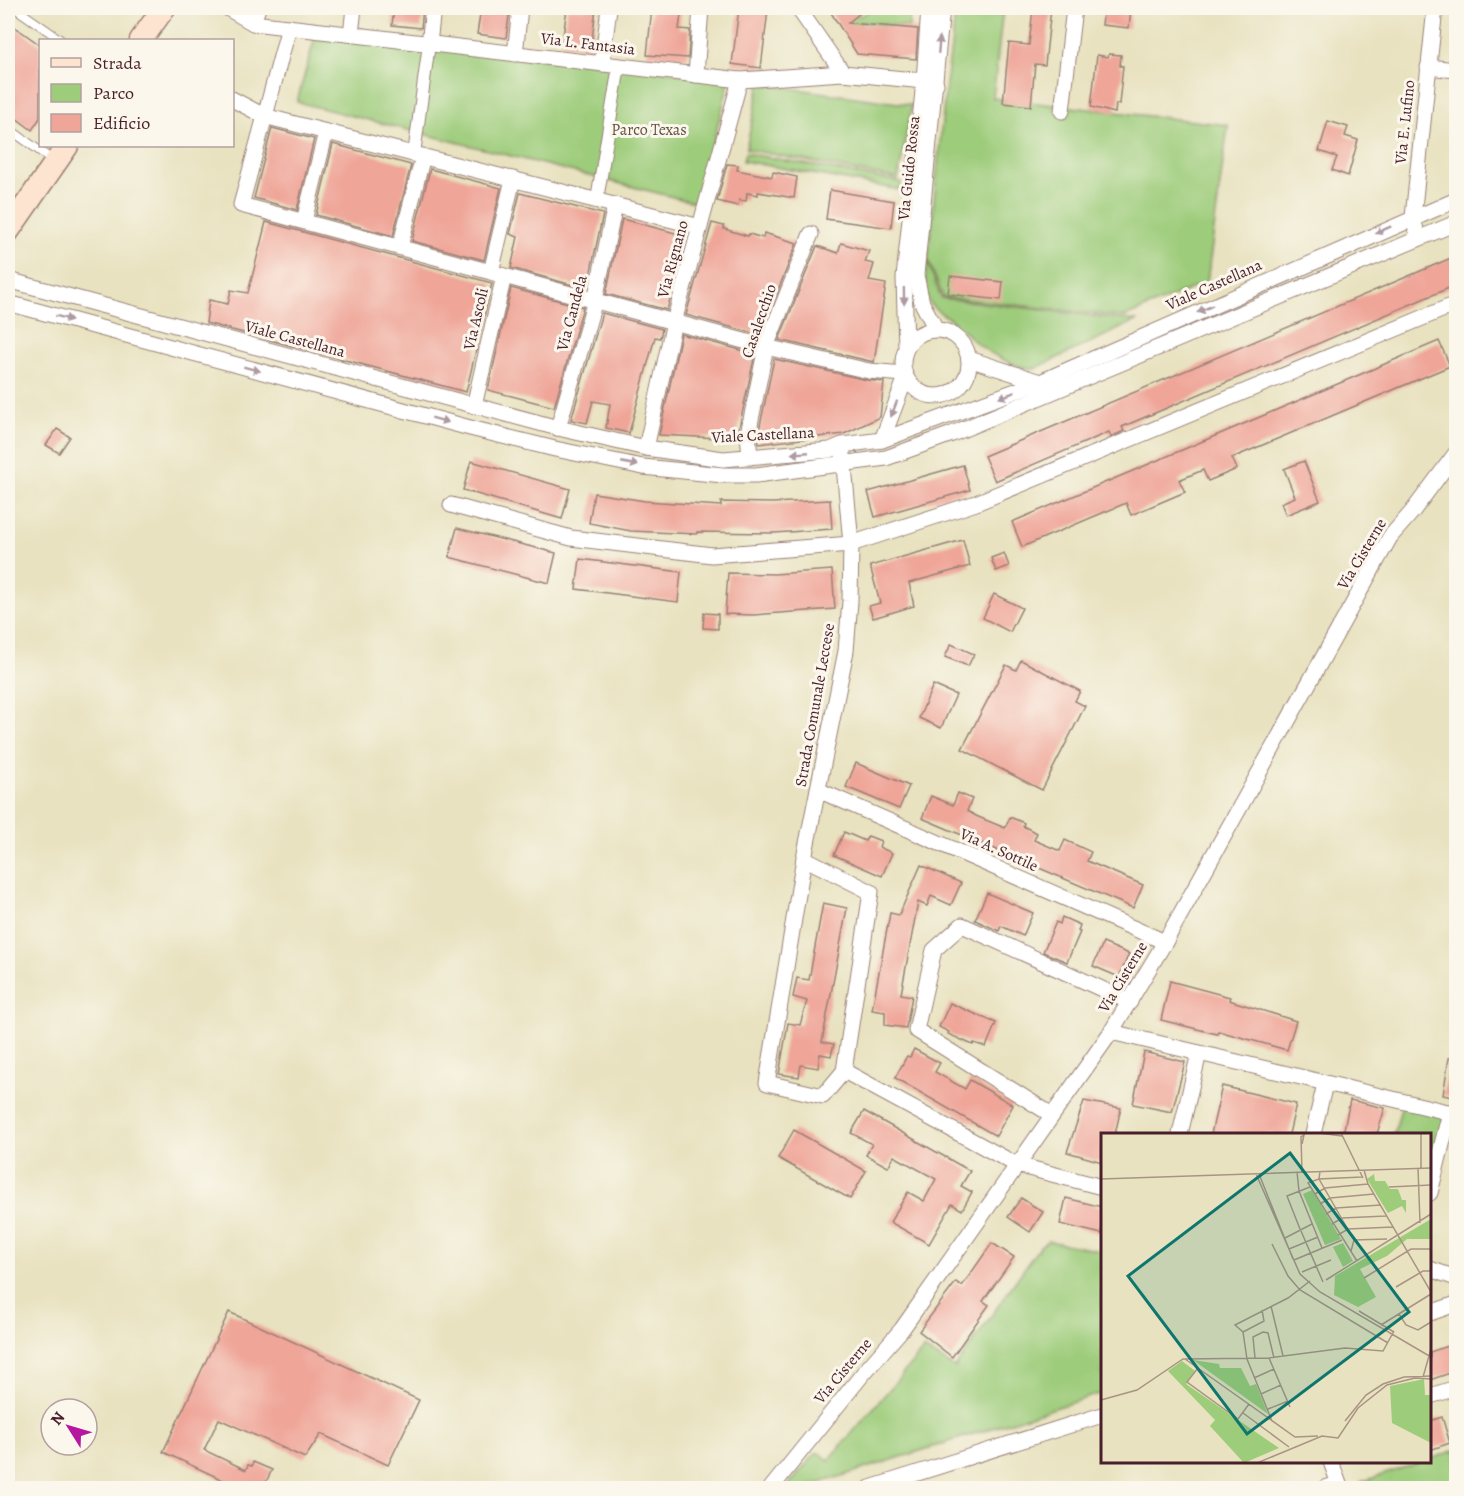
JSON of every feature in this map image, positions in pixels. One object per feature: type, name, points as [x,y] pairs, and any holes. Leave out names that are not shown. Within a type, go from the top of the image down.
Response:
[{"type":"main road","points":[[142,39],[164,8]]},
{"type":"main road","points":[[8,231],[61,154]]},
{"type":"street","points":[[227,8],[253,23],[258,8]]},
{"type":"street","points":[[351,34],[354,8]]},
{"type":"street","points":[[400,247],[419,155],[433,8]]},
{"type":"street","points":[[515,54],[520,8]]},
{"type":"street","points":[[602,64],[609,8]]},
{"type":"street","points":[[696,75],[702,8]]},
{"type":"street","points":[[798,8],[843,73]]},
{"type":"street","points":[[882,440],[905,376],[903,358],[906,348],[904,278],[930,83],[929,8]]},
{"type":"street","name":"Via Guido Rossa","points":[[936,329],[922,303],[916,275],[930,83],[942,8]]},
{"type":"street","points":[[1062,111],[1074,8]]},
{"type":"street","name":"Via E. Lufino","points":[[1418,239],[1413,217],[1435,8]]},
{"type":"street","name":"Via L. Fantasia","points":[[253,23],[740,80],[843,73],[930,83]]},
{"type":"street","points":[[289,27],[242,205],[766,347],[869,371],[905,376],[918,391],[927,395],[946,395],[962,384],[966,377],[969,359],[962,341],[946,330],[936,329],[919,334],[906,348]]},
{"type":"street","points":[[597,200],[619,66]]},
{"type":"street","points":[[1428,67],[1456,70]]},
{"type":"street","name":"Via Rignano","points":[[646,448],[674,322],[740,80]]},
{"type":"street","points":[[234,100],[264,116],[700,227]]},
{"type":"street","points":[[303,221],[326,132]]},
{"type":"street","name":"Via Ascoli","points":[[474,406],[513,179]]},
{"type":"street","name":"Viale Castellana","points":[[8,280],[558,428],[646,448],[723,459],[830,450],[842,445],[882,440],[946,418],[1040,382],[1456,200]]},
{"type":"street","name":"Via Candela","points":[[558,428],[595,300],[615,205]]},
{"type":"street","points":[[8,303],[555,449],[643,467],[723,475],[756,475],[886,458],[952,434],[1456,223]]},
{"type":"street","name":"Casalecchio","points":[[750,457],[748,434],[766,347],[811,234]]},
{"type":"street","points":[[451,505],[571,538],[712,555],[850,544],[976,503],[1456,304]]},
{"type":"street","points":[[969,359],[1040,382]]},
{"type":"street","points":[[946,395],[946,418],[952,434]]},
{"type":"street","name":"Strada Comunale Leccese","points":[[842,445],[850,544],[850,602],[846,651],[804,858],[767,1083],[823,1096],[844,1071]]},
{"type":"street","name":"Via Cisterne","points":[[771,1488],[902,1329],[1111,1032],[1165,942],[1390,537],[1456,453]]},
{"type":"street","name":"Via A. Sottile","points":[[818,790],[1165,942]]},
{"type":"street","points":[[804,858],[871,892],[844,1071],[1017,1165],[1101,1187]]},
{"type":"street","points":[[1052,1115],[916,1030],[934,950],[962,925],[1130,1002]]},
{"type":"street","points":[[1111,1032],[1453,1113],[1431,1190]]},
{"type":"street","points":[[1180,1133],[1199,1053]]},
{"type":"street","points":[[1313,1133],[1325,1084]]},
{"type":"street","points":[[1431,1269],[1456,1278]]},
{"type":"street","points":[[1431,1313],[1456,1304]]},
{"type":"street","points":[[1431,1396],[1456,1388]]},
{"type":"street","points":[[870,1488],[1101,1415]]},
{"type":"street","points":[[1325,1488],[1339,1484],[1332,1463]]},
{"type":"lane","points":[[15,8],[61,39]]},
{"type":"lane","points":[[8,128],[39,143]]},
{"type":"lane","points":[[47,147],[61,154]]},
{"type":"green space","points":[[873,8],[909,14],[909,27],[861,22],[855,32],[846,17],[863,15]]},
{"type":"green space","points":[[956,8],[1003,8],[993,98],[1228,125],[1207,282],[1125,317],[943,297],[928,259]]},
{"type":"green space","name":"Parco Texas","points":[[317,30],[730,79],[697,203],[297,102]]},
{"type":"green space","points":[[760,84],[912,105],[898,179],[746,149]]},
{"type":"green space","points":[[745,153],[901,182],[901,190],[743,161]]},
{"type":"green space","points":[[927,260],[941,298],[1136,321],[1036,368],[1021,366],[987,351],[957,324],[931,305],[925,287]]},
{"type":"green space","points":[[1402,1105],[1446,1114],[1431,1171],[1431,1133],[1394,1133]]},
{"type":"green space","points":[[1048,1241],[1101,1251],[1101,1393],[804,1488],[786,1488],[817,1452],[829,1460],[924,1349],[955,1368],[1040,1246]]},
{"type":"green space","points":[[1456,1450],[1456,1488],[1361,1488],[1361,1482],[1418,1463],[1431,1463],[1431,1459]]},
{"type":"building","points":[[394,8],[423,8],[421,28],[392,25]]},
{"type":"building","points":[[481,8],[510,8],[506,38],[477,34]]},
{"type":"building","points":[[567,8],[596,8],[591,48],[562,44]]},
{"type":"building","points":[[652,8],[682,8],[679,29],[690,30],[688,58],[647,55]]},
{"type":"building","points":[[739,8],[768,10],[761,68],[732,64]]},
{"type":"building","points":[[828,8],[866,8],[848,23],[918,29],[916,59],[857,54]]},
{"type":"building","points":[[1033,8],[1051,8],[1045,65],[1035,64],[1031,106],[1003,103],[1009,43],[1029,45]]},
{"type":"building","points":[[1104,8],[1131,8],[1129,28],[1102,25]]},
{"type":"building","points":[[15,27],[39,44],[39,120],[32,130],[8,112],[8,37]]},
{"type":"building","points":[[1109,54],[1121,55],[1120,66],[1123,66],[1119,104],[1116,104],[1115,113],[1091,107],[1097,55],[1108,57]]},
{"type":"building","points":[[1328,121],[1348,127],[1345,136],[1358,140],[1348,176],[1332,170],[1337,157],[1319,151]]},
{"type":"building","points":[[272,128],[314,139],[297,210],[254,198]]},
{"type":"building","points":[[333,144],[411,165],[393,236],[316,215]]},
{"type":"building","points":[[727,164],[738,165],[737,170],[772,177],[773,172],[797,177],[794,198],[758,192],[758,195],[747,193],[746,201],[739,200],[738,206],[717,201]]},
{"type":"building","points":[[430,169],[501,188],[484,260],[412,241]]},
{"type":"building","points":[[830,190],[894,201],[891,228],[826,219]]},
{"type":"building","points":[[520,193],[603,214],[587,289],[511,268],[518,237],[510,234]]},
{"type":"building","points":[[622,219],[687,236],[667,310],[606,294]]},
{"type":"building","points":[[266,222],[492,283],[466,392],[206,323],[209,300],[228,304],[231,290],[248,293]]},
{"type":"building","points":[[712,223],[748,236],[749,234],[763,238],[764,233],[797,243],[760,335],[686,315]]},
{"type":"building","points":[[841,243],[869,251],[865,262],[874,264],[869,281],[886,284],[874,362],[779,340],[817,246],[838,253]]},
{"type":"building","points":[[1456,256],[1456,285],[1122,427],[1124,431],[1111,437],[1109,432],[995,481],[984,456]]},
{"type":"building","points":[[950,276],[1003,282],[1001,300],[948,294]]},
{"type":"building","points":[[511,288],[583,307],[554,407],[488,390]]},
{"type":"building","points":[[602,313],[662,329],[660,338],[655,337],[629,433],[606,428],[610,404],[593,401],[587,423],[571,420]]},
{"type":"building","points":[[681,334],[755,354],[738,432],[739,439],[659,435]]},
{"type":"building","points":[[1439,341],[1450,366],[1232,458],[1237,469],[1208,481],[1203,470],[1179,480],[1185,492],[1131,515],[1126,503],[1022,547],[1012,522]]},
{"type":"building","points":[[774,359],[884,382],[880,417],[844,434],[759,444],[758,435]]},
{"type":"building","points":[[57,429],[70,437],[59,453],[46,445]]},
{"type":"building","points":[[471,461],[570,489],[562,519],[463,490]]},
{"type":"building","points":[[1304,461],[1320,501],[1286,515],[1281,503],[1295,497],[1284,469]]},
{"type":"building","points":[[963,465],[970,490],[875,517],[868,492]]},
{"type":"building","points":[[594,493],[645,501],[721,506],[721,502],[772,503],[830,500],[832,529],[774,533],[697,532],[697,534],[631,531],[589,523]]},
{"type":"building","points":[[457,528],[556,553],[549,583],[449,557]]},
{"type":"building","points":[[963,540],[970,566],[909,583],[914,606],[873,618],[869,606],[880,603],[870,566]]},
{"type":"building","points":[[1004,553],[1009,566],[996,571],[991,558]]},
{"type":"building","points":[[580,559],[681,572],[678,602],[576,589]]},
{"type":"building","points":[[832,570],[835,609],[753,615],[725,614],[728,573],[774,574]]},
{"type":"building","points":[[994,594],[1022,608],[1010,632],[983,618]]},
{"type":"building","points":[[704,613],[718,614],[718,629],[703,628]]},
{"type":"building","points":[[951,644],[974,654],[968,666],[945,657]]},
{"type":"building","points":[[1021,660],[1080,691],[1075,701],[1085,706],[1042,790],[962,749],[1006,665],[1016,670]]},
{"type":"building","points":[[933,685],[956,695],[941,728],[919,718]]},
{"type":"building","points":[[856,763],[909,786],[899,809],[846,787]]},
{"type":"building","points":[[958,793],[972,799],[967,811],[976,816],[1005,828],[1010,817],[1024,823],[1023,826],[1037,833],[1034,840],[1060,851],[1065,840],[1091,852],[1087,861],[1143,885],[1133,908],[922,818],[931,796],[953,805]]},
{"type":"building","points":[[844,832],[865,841],[868,836],[881,841],[879,847],[892,853],[882,876],[834,855]]},
{"type":"building","points":[[921,865],[961,883],[951,905],[931,896],[927,906],[918,902],[901,994],[912,996],[906,1028],[885,1025],[885,1012],[872,1010],[890,913],[899,915]]},
{"type":"building","points":[[987,893],[1033,913],[1023,936],[1001,926],[999,931],[975,920]]},
{"type":"building","points":[[823,903],[847,908],[822,1042],[834,1044],[831,1056],[820,1054],[818,1068],[801,1065],[799,1077],[779,1074],[788,1023],[800,1025],[807,1001],[793,997],[797,978],[809,980]]},
{"type":"building","points":[[1062,917],[1080,925],[1078,931],[1080,932],[1067,962],[1043,952],[1056,922],[1060,924]]},
{"type":"building","points":[[1103,943],[1129,954],[1119,977],[1093,966]]},
{"type":"building","points":[[1170,981],[1230,997],[1229,1000],[1296,1021],[1287,1050],[1218,1031],[1217,1034],[1161,1020]]},
{"type":"building","points":[[950,1003],[996,1023],[986,1047],[974,1043],[973,1045],[948,1034],[949,1032],[939,1027]]},
{"type":"building","points":[[914,1049],[940,1063],[935,1072],[965,1089],[970,1080],[1013,1105],[996,1136],[895,1078],[907,1056],[910,1057]]},
{"type":"building","points":[[1144,1052],[1185,1062],[1172,1112],[1133,1104]]},
{"type":"building","points":[[1449,1058],[1456,1058],[1456,1098],[1443,1095]]},
{"type":"building","points":[[1222,1086],[1296,1104],[1289,1133],[1211,1133]]},
{"type":"building","points":[[1350,1100],[1385,1108],[1377,1133],[1343,1133]]},
{"type":"building","points":[[1084,1101],[1121,1108],[1115,1133],[1101,1133],[1101,1162],[1067,1152]]},
{"type":"building","points":[[864,1111],[970,1171],[961,1186],[972,1192],[962,1210],[952,1204],[929,1244],[890,1222],[908,1192],[924,1201],[936,1179],[894,1156],[888,1167],[866,1155],[872,1144],[851,1133]]},
{"type":"building","points":[[794,1130],[866,1171],[850,1199],[778,1158]]},
{"type":"building","points":[[1021,1198],[1043,1212],[1030,1232],[1008,1217]]},
{"type":"building","points":[[1066,1198],[1101,1207],[1101,1234],[1060,1224]]},
{"type":"building","points":[[992,1243],[1014,1257],[983,1301],[989,1305],[952,1357],[919,1331],[956,1282],[962,1286]]},
{"type":"building","points":[[229,1312],[419,1400],[388,1465],[321,1434],[305,1458],[219,1419],[204,1450],[246,1470],[248,1465],[252,1466],[253,1462],[272,1470],[263,1488],[240,1488],[163,1452]]},
{"type":"building","points":[[1456,1343],[1456,1371],[1431,1380],[1431,1352]]},
{"type":"building","points":[[1442,1417],[1450,1443],[1431,1450],[1431,1421]]}]
